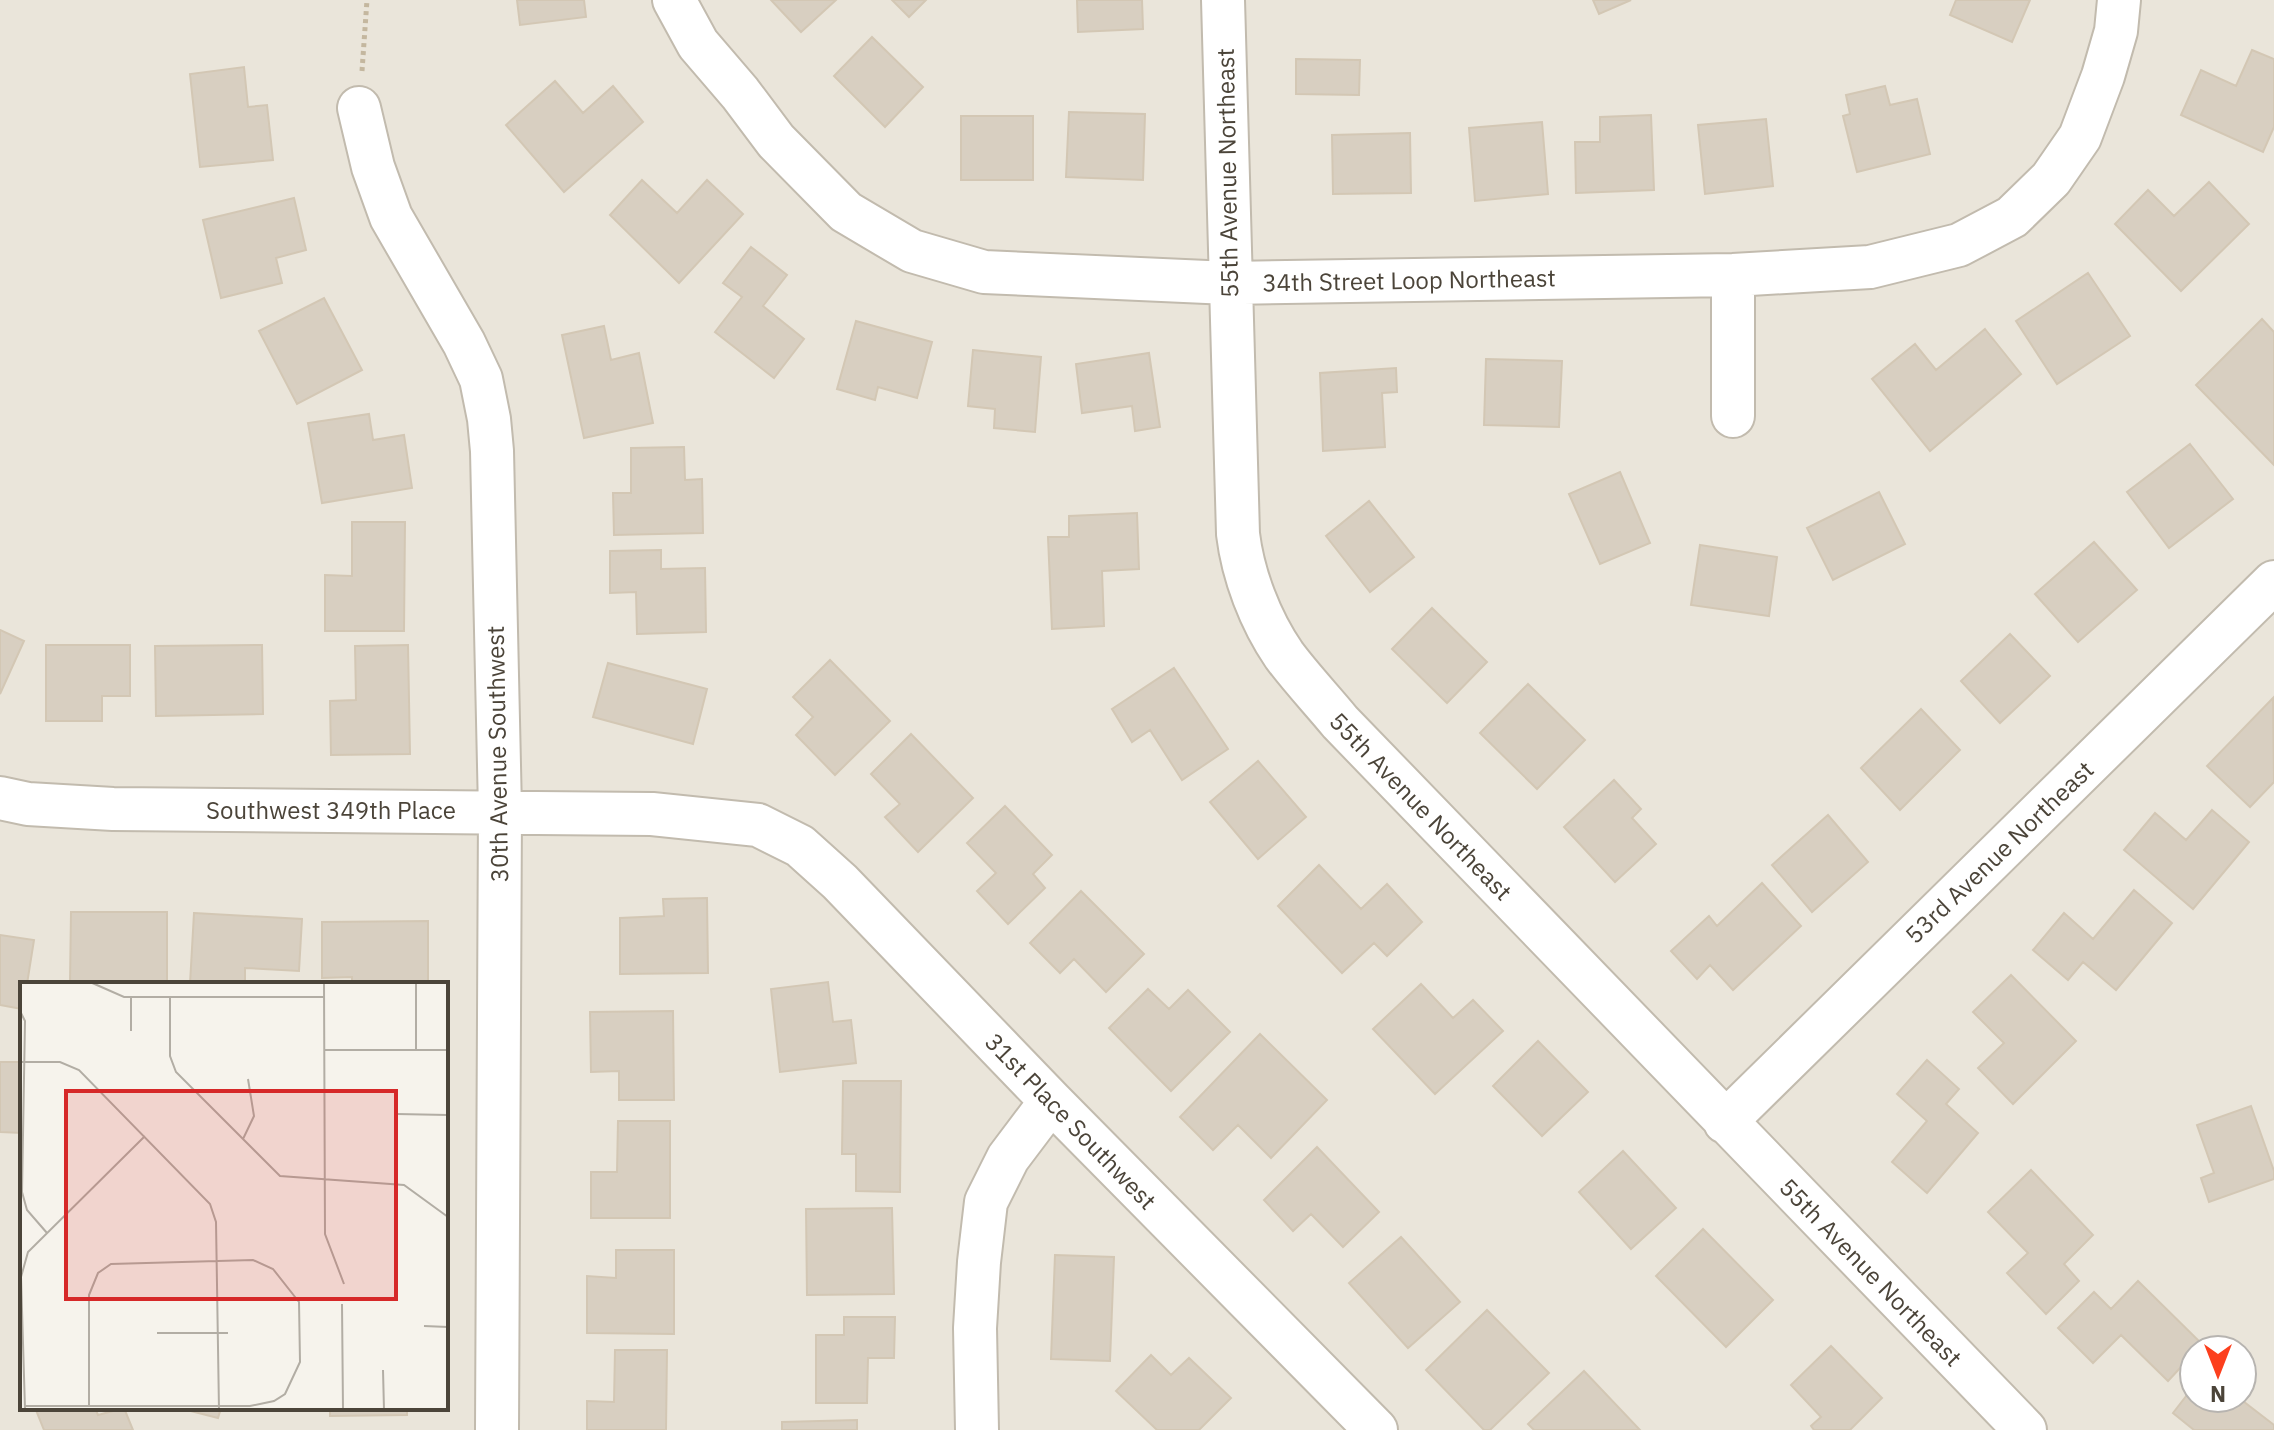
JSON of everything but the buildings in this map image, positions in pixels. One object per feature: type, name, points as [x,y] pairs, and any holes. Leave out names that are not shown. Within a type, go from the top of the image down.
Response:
[{"type":"street","name":"34th Street Loop Northeast","points":[[674,0],[698,44],[776,141],[846,212],[912,251],[984,272],[1229,283],[1733,275],[1870,267],[1959,245],[2012,217],[2051,179],[2080,137],[2116,31],[2119,0]]},
{"type":"street","name":"55th Avenue Northeast","points":[[1223,0],[1238,534],[1241,557],[1258,607],[1283,654],[1340,722],[2025,1430]]},
{"type":"street","name":"30th Avenue Southwest","points":[[359,108],[373,167],[391,217],[464,343],[481,379],[489,419],[500,810],[497,1430]]},
{"type":"street","points":[[1733,275],[1733,416]]},
{"type":"street","name":"53rd Avenue Northeast","points":[[1725,1122],[2274,582]]},
{"type":"street","name":"Southwest 349th Place","points":[[0,798],[28,804],[113,809],[500,810],[652,814],[758,825]]},
{"type":"street","name":"31st Place Southwest","points":[[758,825],[800,846],[840,882],[1376,1430]]},
{"type":"street","points":[[977,1430],[975,1328],[986,1202],[1008,1158],[1051,1101]]},
{"type":"path","points":[[359,108],[367,0]]},
{"type":"shaded area","points":[[0,0],[2274,0],[2274,1430],[0,1430]]}]
